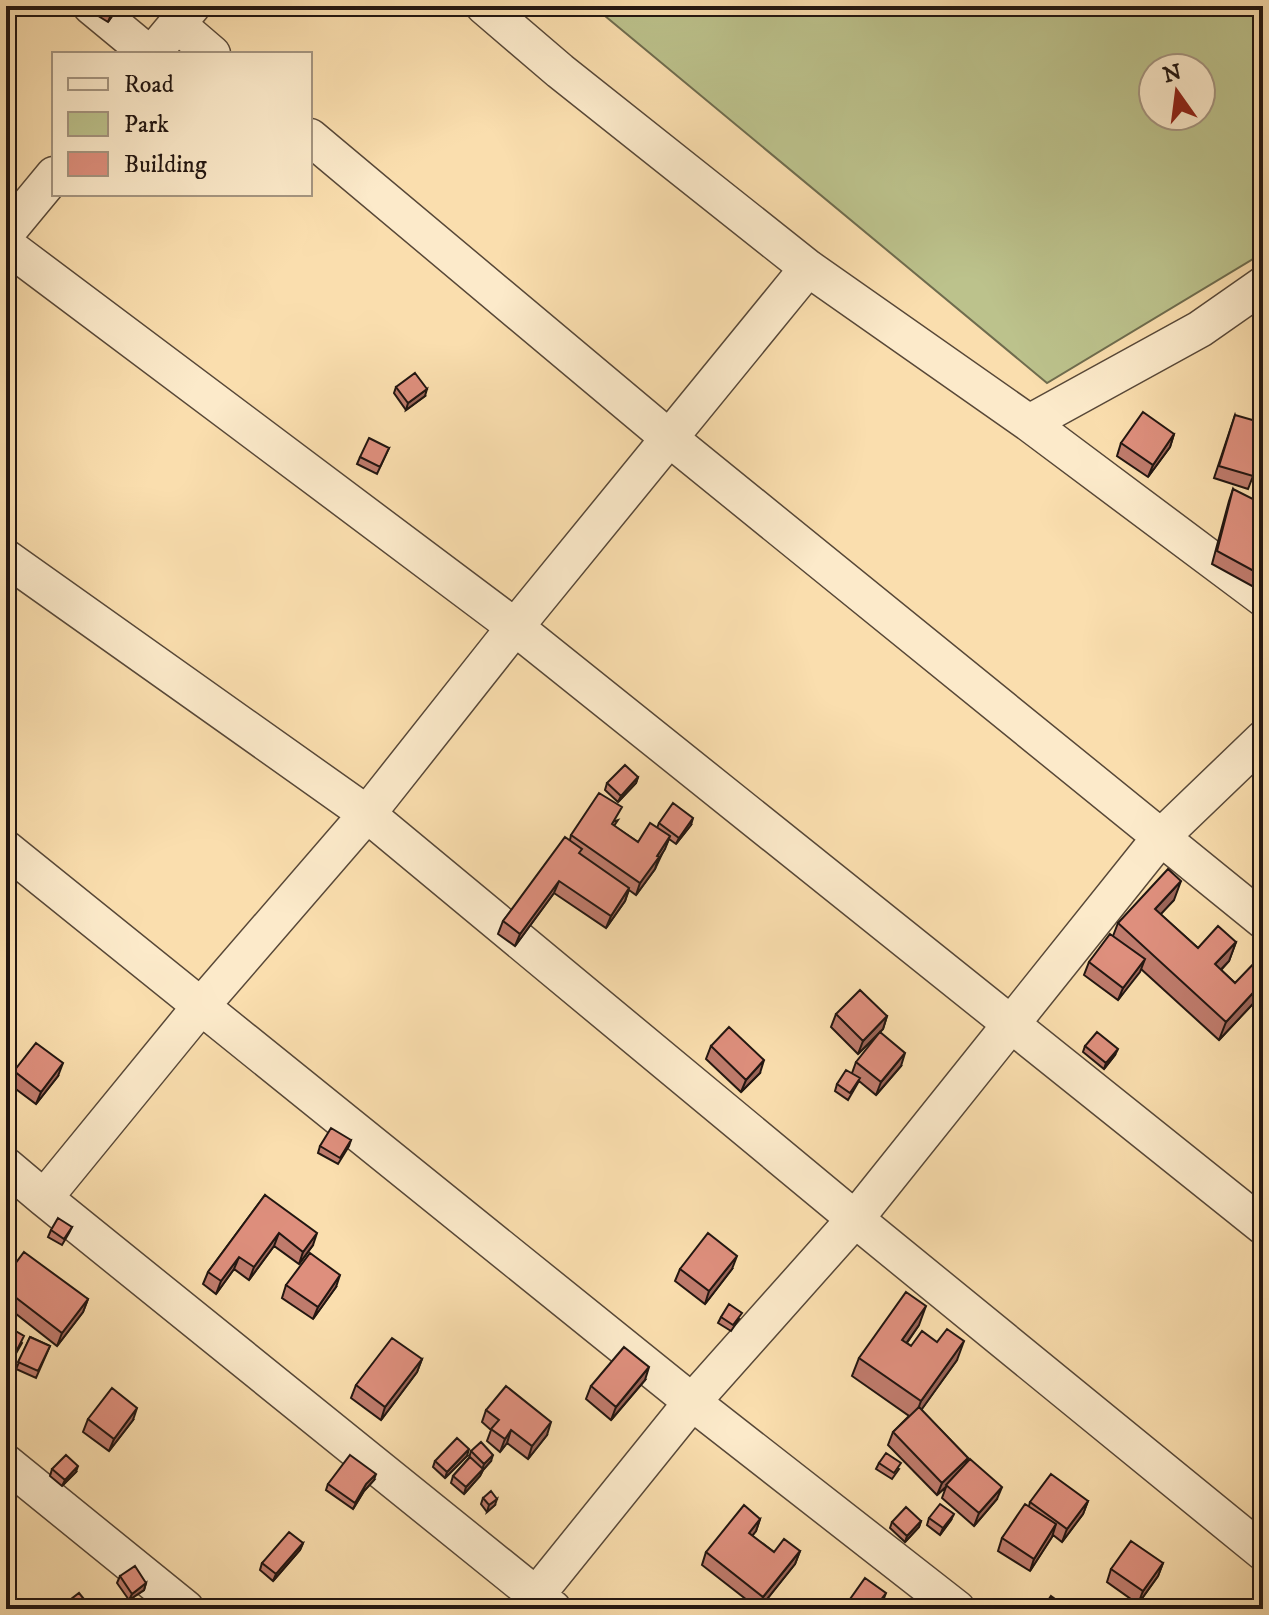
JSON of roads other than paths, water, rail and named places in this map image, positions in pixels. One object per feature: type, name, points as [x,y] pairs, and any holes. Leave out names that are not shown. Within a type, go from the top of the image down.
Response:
[{"type":"street","points":[[91,6],[148,52]]},
{"type":"street","points":[[484,6],[560,71],[808,268],[1029,423],[1263,598]]},
{"type":"street","points":[[153,52],[184,15],[211,52]]},
{"type":"street","points":[[312,139],[669,438],[1263,920]]},
{"type":"street","points":[[6,233],[52,177]]},
{"type":"street","points":[[6,245],[515,627],[1263,1226]]},
{"type":"street","points":[[44,1198],[201,1006],[367,814],[808,268]]},
{"type":"street","points":[[1029,423],[1200,329],[1263,285]]},
{"type":"street","points":[[6,558],[367,814],[1263,1552]]},
{"type":"street","points":[[6,1166],[538,1604],[692,1402],[855,1219],[1160,838],[1263,739]]},
{"type":"street","points":[[6,849],[692,1402],[957,1609]]},
{"type":"street","points":[[6,1463],[186,1609]]}]
